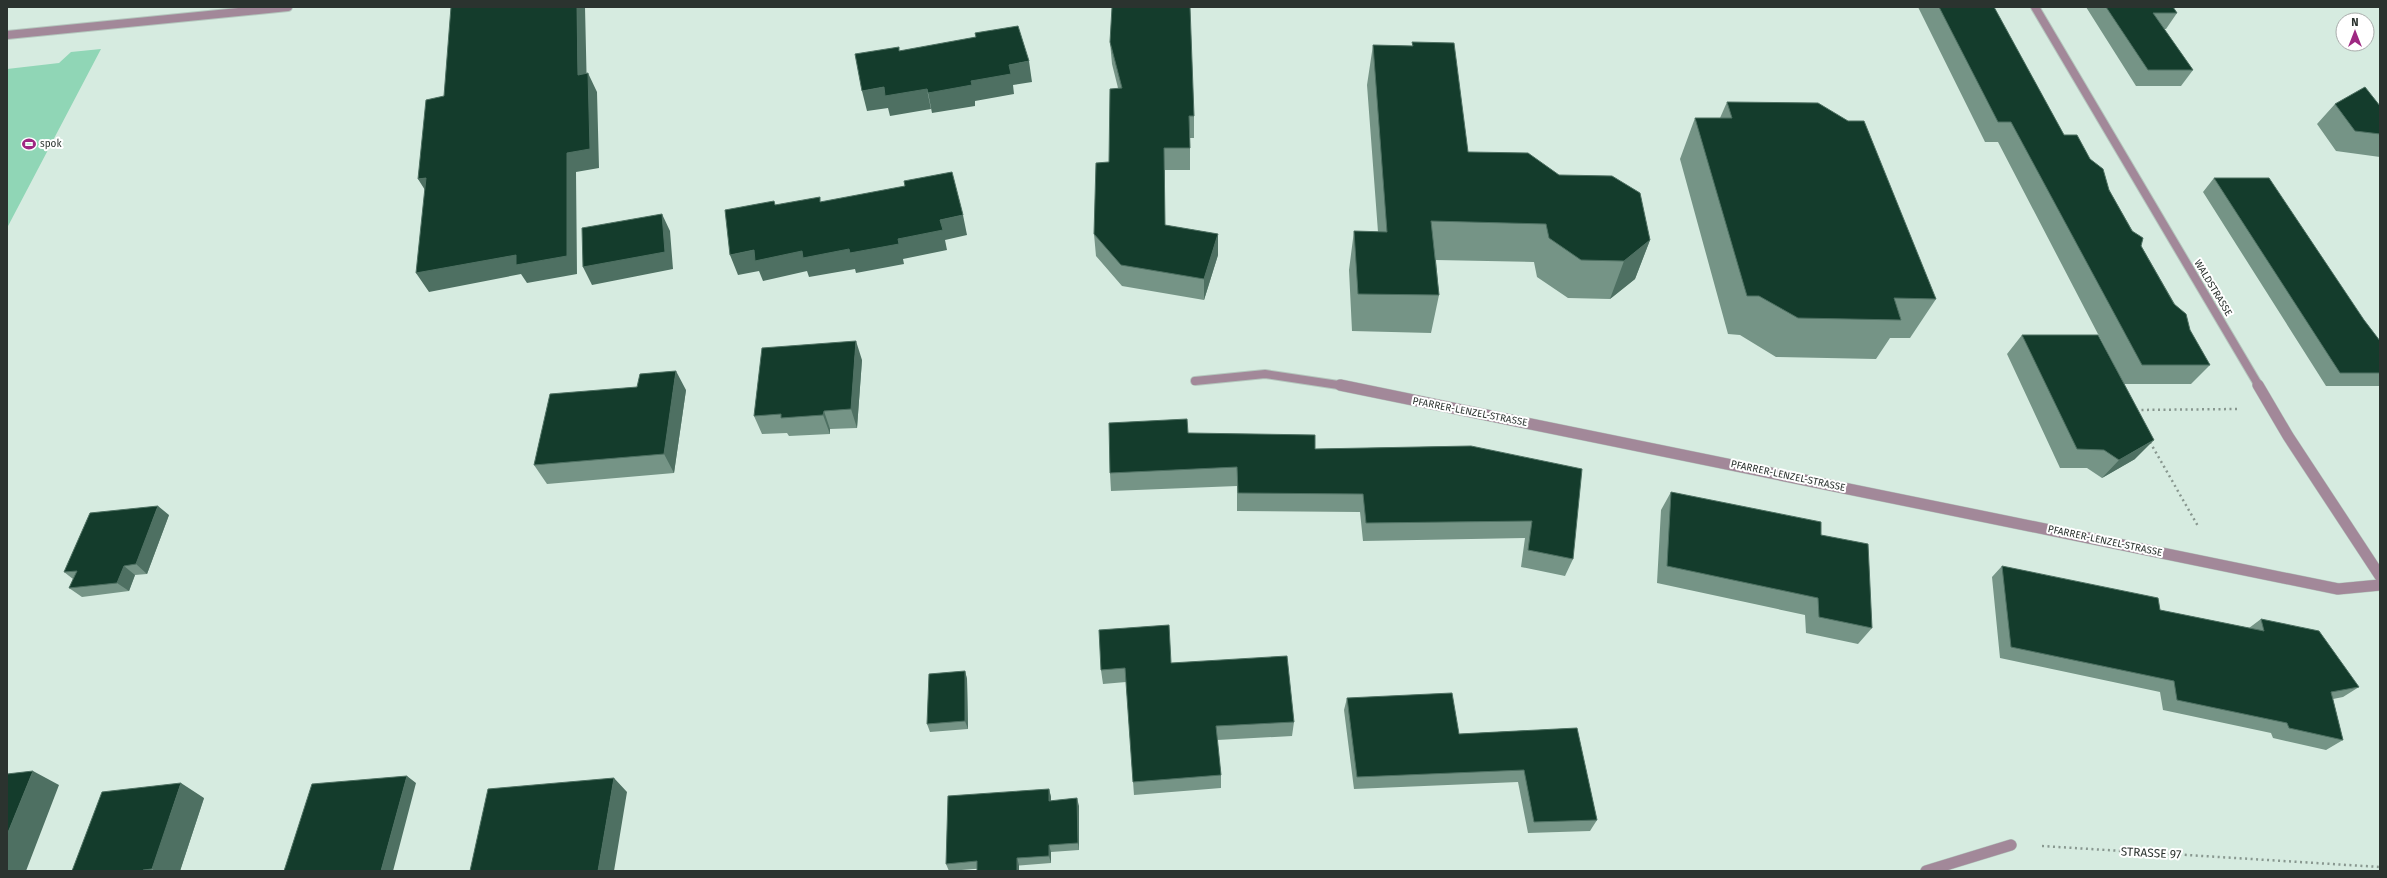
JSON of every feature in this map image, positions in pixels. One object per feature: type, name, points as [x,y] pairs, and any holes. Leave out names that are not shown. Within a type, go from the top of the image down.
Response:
[{"type":"street","points":[[7,34],[288,7]]},
{"type":"street","name":"WALDSTRASSE","points":[[2035,7],[2288,436],[2380,576]]},
{"type":"street","name":"PFARRER-LENZEL-STRASSE","points":[[1195,380],[1265,374],[1339,385],[2338,589],[2380,585]]},
{"type":"street","points":[[1926,871],[2011,844]]},
{"type":"path","points":[[2136,417],[2132,410],[2239,410]]},
{"type":"path","points":[[2147,438],[2202,534]]},
{"type":"path","name":"STRASSE 97","points":[[2011,844],[2380,867]]},
{"type":"green space","name":"spok","points":[[101,49],[7,228],[7,69],[59,63],[71,52]]},
{"type":"building","points":[[451,7],[577,7],[578,75],[588,73],[590,149],[567,153],[567,256],[516,265],[516,255],[416,273],[426,178],[418,179],[426,100],[444,96]]},
{"type":"building","points":[[1112,7],[1190,7],[1194,116],[1189,116],[1190,148],[1164,148],[1165,225],[1218,234],[1204,279],[1121,265],[1094,234],[1096,163],[1109,162],[1110,89],[1122,88],[1110,42]]},
{"type":"building","points":[[1939,7],[1994,7],[2064,135],[2077,135],[2090,159],[2103,169],[2109,190],[2132,231],[2143,238],[2141,246],[2174,304],[2186,314],[2190,330],[2210,365],[2142,365],[2011,122],[1998,122]]},
{"type":"building","points":[[2106,7],[2173,7],[2177,13],[2153,13],[2193,70],[2148,70]]},
{"type":"building","points":[[1018,26],[1029,61],[1009,65],[1011,74],[971,81],[972,85],[928,93],[927,89],[885,96],[884,87],[862,91],[855,54],[899,47],[899,51],[976,37],[975,33]]},
{"type":"building","points":[[1412,42],[1454,43],[1468,152],[1528,153],[1559,175],[1612,176],[1640,193],[1650,240],[1624,261],[1581,260],[1549,238],[1546,224],[1431,221],[1439,295],[1358,294],[1354,231],[1387,232],[1373,45],[1413,46]]},
{"type":"building","points":[[2365,87],[2380,106],[2380,134],[2355,131],[2335,104]]},
{"type":"building","points":[[1727,102],[1818,103],[1848,121],[1864,121],[1936,299],[1894,298],[1901,320],[1798,318],[1759,296],[1747,296],[1695,118],[1732,118]]},
{"type":"building","points":[[952,172],[963,215],[940,220],[943,230],[898,239],[899,244],[850,253],[849,249],[803,258],[802,251],[755,261],[754,250],[730,255],[725,210],[774,201],[775,205],[820,197],[820,202],[905,186],[904,181]]},
{"type":"building","points":[[2214,178],[2269,178],[2364,320],[2380,341],[2380,373],[2340,373]]},
{"type":"building","points":[[662,214],[665,252],[583,267],[582,228]]},
{"type":"building","points":[[2022,335],[2098,335],[2154,440],[2119,460],[2104,450],[2077,449]]},
{"type":"building","points":[[856,341],[851,409],[824,411],[823,415],[781,418],[781,414],[754,416],[762,348]]},
{"type":"building","points":[[676,371],[664,454],[534,465],[550,394],[637,387],[640,374]]},
{"type":"building","points":[[1187,419],[1188,433],[1315,435],[1315,449],[1471,446],[1582,469],[1573,559],[1528,550],[1532,521],[1366,523],[1363,494],[1238,493],[1237,467],[1110,473],[1109,423]]},
{"type":"building","points":[[1671,492],[1821,522],[1821,535],[1868,544],[1872,628],[1819,617],[1818,598],[1667,566]]},
{"type":"building","points":[[158,506],[136,564],[124,566],[117,583],[69,588],[77,571],[64,572],[90,513]]},
{"type":"building","points":[[2002,566],[2158,598],[2160,610],[2264,631],[2261,619],[2319,631],[2359,687],[2331,692],[2343,740],[2289,728],[2287,723],[2177,700],[2174,681],[2011,647]]},
{"type":"building","points":[[1169,625],[1171,663],[1287,656],[1294,722],[1216,726],[1221,775],[1133,782],[1125,668],[1101,670],[1099,630]]},
{"type":"building","points":[[965,671],[965,721],[927,724],[929,674]]},
{"type":"building","points":[[1452,693],[1459,734],[1577,728],[1597,820],[1534,822],[1524,770],[1357,777],[1347,698]]},
{"type":"building","points":[[33,771],[7,835],[7,774]]},
{"type":"building","points":[[407,776],[381,871],[284,871],[312,784]]},
{"type":"building","points":[[614,778],[598,871],[470,871],[488,789]]},
{"type":"building","points":[[181,783],[152,869],[143,871],[72,871],[102,792]]},
{"type":"building","points":[[1049,789],[1049,801],[1077,798],[1078,843],[1049,845],[1049,856],[1017,858],[1017,871],[977,871],[977,861],[946,864],[948,796]]},
{"type":"place","name":"spok","points":[[29,144]]}]
